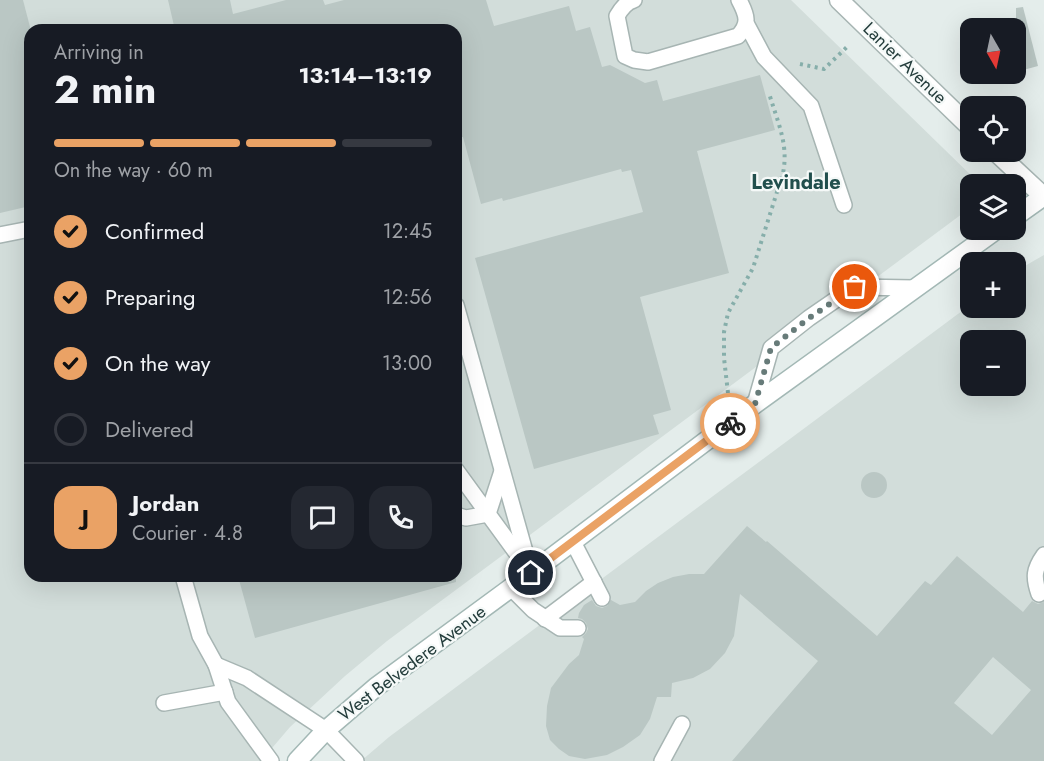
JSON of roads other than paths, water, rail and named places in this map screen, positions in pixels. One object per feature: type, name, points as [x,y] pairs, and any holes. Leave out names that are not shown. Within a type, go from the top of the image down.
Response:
[{"type":"main road","name":"Lanier Avenue","points":[[839,0],[960,117]]},
{"type":"main road","points":[[1007,162],[1044,197],[1026,209]]},
{"type":"main road","name":"West Belvedere Avenue","points":[[297,761],[326,730],[376,687],[755,404],[982,240]]},
{"type":"lane","points":[[634,0],[629,1],[617,16],[625,56],[634,60],[648,62],[738,36],[747,25]]},
{"type":"lane","points":[[739,0],[747,25],[764,57],[811,106],[844,205]]},
{"type":"lane","points":[[0,236],[24,230]]},
{"type":"lane","points":[[755,404],[771,348],[809,318],[855,287],[915,288]]},
{"type":"lane","points":[[462,328],[531,573]]},
{"type":"lane","points":[[488,514],[502,471]]},
{"type":"lane","points":[[462,478],[531,573]]},
{"type":"lane","points":[[462,517],[488,514]]},
{"type":"lane","points":[[573,542],[602,598]]},
{"type":"lane","points":[[1039,594],[1035,582],[1036,566],[1044,555]]},
{"type":"lane","points":[[185,582],[200,636],[216,665],[228,702],[271,761]]},
{"type":"lane","points":[[545,619],[594,582]]},
{"type":"lane","points":[[511,588],[533,610],[560,628],[578,628]]},
{"type":"lane","points":[[216,665],[247,678],[326,730],[356,761]]},
{"type":"lane","points":[[164,703],[225,692]]},
{"type":"lane","points":[[662,761],[682,724]]},
{"type":"district","name":"Levindale","points":[[796,182]]}]
